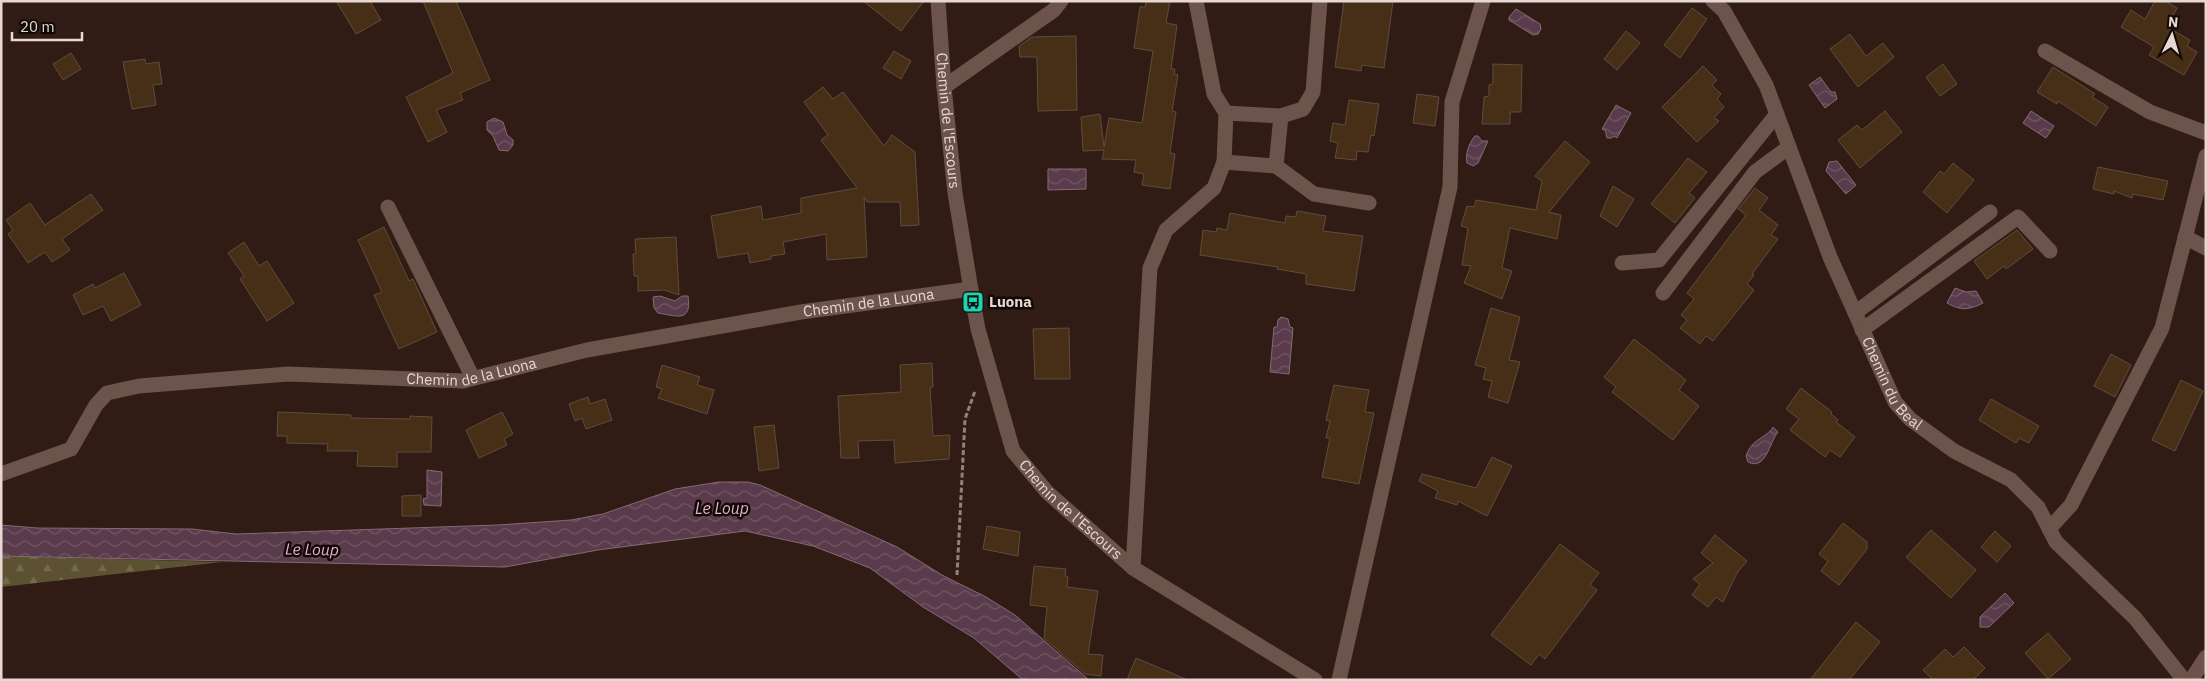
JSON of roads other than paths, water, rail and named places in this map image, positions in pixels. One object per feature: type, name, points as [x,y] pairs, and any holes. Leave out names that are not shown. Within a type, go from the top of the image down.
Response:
[{"type":"street","name":"Chemin de l'Escours","points":[[938,1],[944,87],[955,193],[978,329],[1013,451],[1047,492],[1133,568],[1315,680]]},
{"type":"street","points":[[944,87],[1054,10],[1061,1]]},
{"type":"street","points":[[1133,568],[1150,268],[1166,230],[1214,188],[1224,162],[1226,113],[1214,94],[1196,1]]},
{"type":"street","points":[[1226,113],[1281,116],[1304,109],[1313,92],[1320,1]]},
{"type":"street","points":[[1339,680],[1450,187],[1452,102],[1483,1]]},
{"type":"street","name":"Chemin du Beal","points":[[1713,1],[1724,11],[1766,85],[1830,256],[1894,402],[1910,419],[1954,451],[2011,480],[2038,507],[2056,542],[2135,618],[2184,680]]},
{"type":"street","points":[[2045,51],[2150,112],[2206,133]]},
{"type":"street","points":[[1622,263],[1659,260],[1777,114]]},
{"type":"street","points":[[1276,166],[1281,116]]},
{"type":"street","points":[[1663,293],[1755,172],[1789,147]]},
{"type":"street","points":[[2049,529],[2071,505],[2162,328],[2206,156]]},
{"type":"street","points":[[1224,162],[1276,166],[1314,194],[1369,203]]},
{"type":"street","points":[[388,208],[473,378]]},
{"type":"street","points":[[1855,313],[1990,212]]},
{"type":"street","points":[[1862,330],[2018,217],[2050,251]]},
{"type":"street","points":[[2185,236],[2206,248]]},
{"type":"street","name":"Chemin de la Luona","points":[[1,474],[71,449],[96,405],[107,393],[139,386],[288,374],[462,380],[596,348],[800,312],[971,289]]},
{"type":"street","points":[[2191,680],[2206,657]]},
{"type":"water","points":[[1516,9],[1540,24],[1541,29],[1538,34],[1533,35],[1509,20],[1509,17]]},
{"type":"water","points":[[1820,77],[1831,92],[1835,92],[1837,99],[1825,108],[1809,85]]},
{"type":"water","points":[[1616,105],[1631,113],[1617,138],[1614,136],[1607,138],[1605,130],[1602,129]]},
{"type":"water","points":[[2031,111],[2054,126],[2046,138],[2023,123]]},
{"type":"water","points":[[494,118],[503,122],[507,135],[513,140],[513,145],[508,151],[499,150],[493,136],[487,130],[487,122]]},
{"type":"water","points":[[1475,136],[1478,136],[1482,141],[1488,141],[1478,163],[1473,166],[1467,163],[1467,152]]},
{"type":"water","points":[[1837,161],[1856,185],[1846,194],[1826,171],[1829,162]]},
{"type":"water","points":[[1048,169],[1086,169],[1086,189],[1048,190]]},
{"type":"water","points":[[1955,288],[1966,292],[1976,291],[1983,303],[1965,309],[1947,303]]},
{"type":"water","points":[[660,296],[675,301],[682,296],[688,296],[688,310],[682,316],[658,313],[654,308],[653,297]]},
{"type":"water","points":[[1281,317],[1288,319],[1290,327],[1293,328],[1289,374],[1270,372],[1274,327],[1277,327],[1278,320]]},
{"type":"water","points":[[1773,427],[1778,432],[1763,459],[1759,463],[1754,464],[1748,462],[1746,456],[1752,445]]},
{"type":"water","points":[[427,470],[442,472],[441,506],[424,505],[423,499],[427,498]]},
{"type":"water","name":"Le Loup","points":[[719,482],[748,482],[760,485],[897,547],[942,575],[986,597],[1015,615],[1089,680],[1023,680],[974,638],[923,607],[870,568],[813,546],[745,531],[598,550],[505,567],[1,556],[1,525],[37,528],[192,529],[236,534],[498,525],[571,520],[603,514],[675,489]]},
{"type":"water","points":[[2005,593],[2014,603],[1989,627],[1980,627],[1980,617]]},
{"type":"place","name":"Luona","points":[[973,302]]}]
